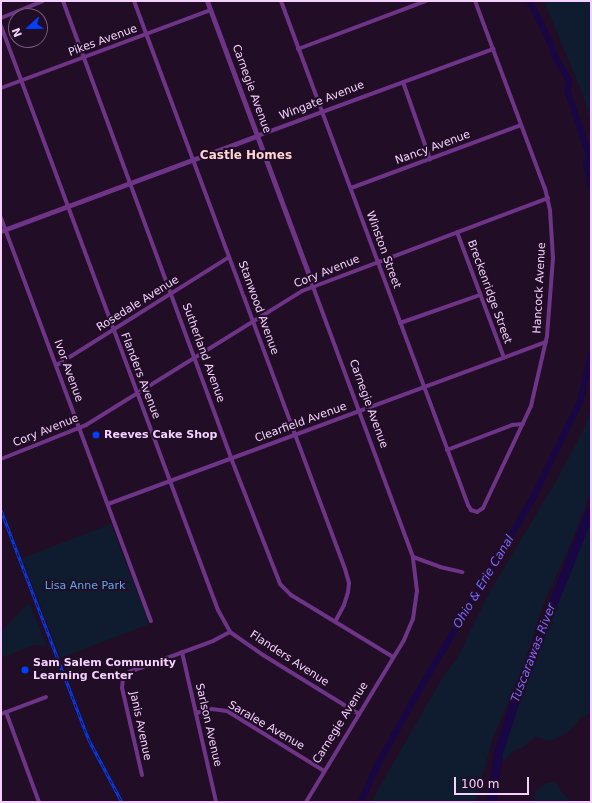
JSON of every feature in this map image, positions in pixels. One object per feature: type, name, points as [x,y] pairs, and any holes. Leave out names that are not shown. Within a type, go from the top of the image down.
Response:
[{"type":"street","points":[[1,18],[43,1]]},
{"type":"street","name":"Sutherland Avenue","points":[[63,1],[196,358],[231,458],[282,588],[334,622],[393,657]]},
{"type":"street","name":"Stanwood Avenue","points":[[134,1],[348,580],[349,588],[346,602],[334,622]]},
{"type":"street","name":"Carnegie Avenue","points":[[207,1],[314,286],[413,557],[417,583],[414,613],[404,640],[306,802]]},
{"type":"street","name":"Winston Street","points":[[281,1],[468,505]]},
{"type":"street","points":[[298,49],[426,1]]},
{"type":"street","name":"Hancock Avenue","points":[[468,505],[474,512],[479,512],[483,508],[531,406],[546,342],[553,258],[548,198],[476,1]]},
{"type":"street","name":"Pikes Avenue","points":[[1,88],[211,10]]},
{"type":"street","name":"Flanders Avenue","points":[[1,26],[216,603],[230,632],[263,655],[359,714]]},
{"type":"street","name":"Wingate Avenue","points":[[3,230],[493,49]]},
{"type":"street","points":[[403,82],[430,159]]},
{"type":"street","name":"Nancy Avenue","points":[[351,188],[521,125]]},
{"type":"street","name":"Cory Avenue","points":[[1,459],[79,428],[138,394],[302,291],[548,198]]},
{"type":"street","name":"Ivor Avenue","points":[[1,218],[3,230],[57,365],[151,621]]},
{"type":"street","name":"Breckenridge Street","points":[[457,232],[504,358]]},
{"type":"street","name":"Rosedale Avenue","points":[[57,365],[114,331],[229,257]]},
{"type":"street","points":[[400,323],[480,294]]},
{"type":"street","name":"Clearfield Avenue","points":[[108,504],[546,342]]},
{"type":"street","points":[[447,450],[512,425],[523,424]]},
{"type":"street","points":[[413,557],[440,567],[462,572]]},
{"type":"street","name":"Janis Avenue","points":[[142,774],[122,682],[129,672],[213,641],[230,632]]},
{"type":"street","name":"Sarlson Avenue","points":[[182,652],[216,802]]},
{"type":"street","points":[[1,714],[46,697]]},
{"type":"street","name":"Saralee Avenue","points":[[196,713],[212,709],[226,711],[324,770]]},
{"type":"street","points":[[6,712],[39,802]]},
{"type":"green space","points":[[544,1],[591,1],[591,125],[584,97]]},
{"type":"green space","points":[[591,406],[591,492],[571,543],[543,605],[524,665],[493,738],[475,802],[372,802],[446,672],[457,659],[488,595],[555,483],[585,427]]},
{"type":"green space","points":[[591,508],[591,713],[582,717],[567,733],[550,741],[535,737],[522,748],[514,750],[505,760],[498,753]]},
{"type":"green space","name":"Lisa Anne Park","points":[[111,524],[149,624],[61,658],[22,558]]},
{"type":"green space","points":[[29,603],[47,646],[35,645],[1,658],[1,631]]},
{"type":"green space","points":[[555,782],[564,795],[572,802],[528,802],[534,800],[536,790],[547,783]]},
{"type":"waterway","name":"Ohio & Erie Canal","points":[[530,1],[550,41],[554,54],[569,80],[568,91],[589,154],[587,165],[591,184]]},
{"type":"waterway","name":"Ohio & Erie Canal","points":[[361,802],[376,768],[413,701],[532,500],[580,402],[591,355]]},
{"type":"waterway","name":"Tuscarawas River","points":[[491,802],[498,753],[518,690],[591,508]]},
{"type":"railway","points":[[1,510],[89,740],[122,802]]},
{"type":"place","name":"Reeves Cake Shop","points":[[96,435]]},
{"type":"place","name":"Sam Salem Community Learning Center","points":[[25,670]]},
{"type":"district","name":"Castle Homes","points":[[246,156]]}]
